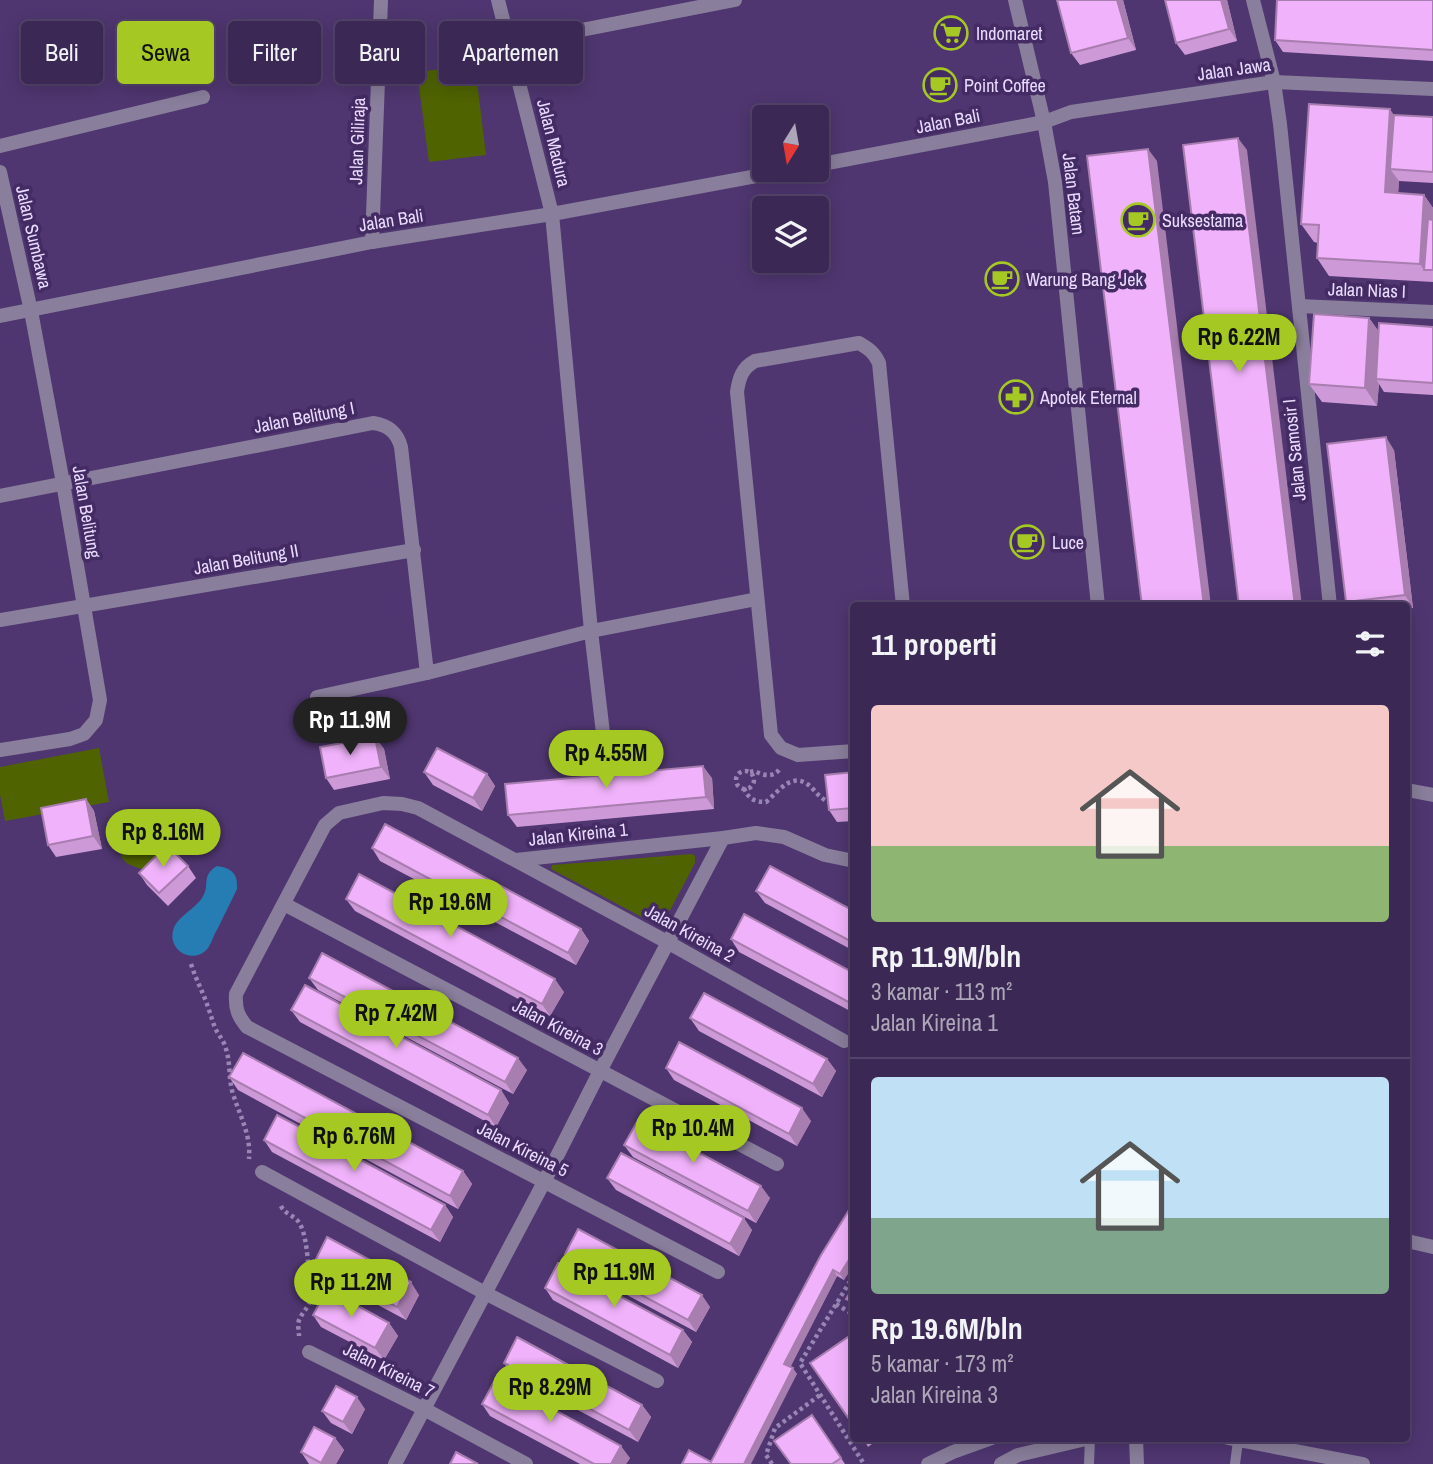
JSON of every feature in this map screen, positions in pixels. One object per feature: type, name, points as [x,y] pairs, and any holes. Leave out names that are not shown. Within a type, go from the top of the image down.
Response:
[{"type":"street","name":"Jalan Giliraja","points":[[372,242],[381,0]]},
{"type":"street","name":"Jalan Madura","points":[[498,0],[504,21]]},
{"type":"street","points":[[583,27],[671,6],[735,0]]},
{"type":"street","name":"Jalan Batam","points":[[1015,0],[1044,121],[1055,182],[1098,602]]},
{"type":"street","name":"Jalan Samosir I","points":[[1253,0],[1280,124],[1330,602]]},
{"type":"street","name":"Jalan Jawa","points":[[1044,121],[1071,112],[1273,82],[1433,89]]},
{"type":"street","name":"Jalan Madura","points":[[520,84],[552,214],[591,631],[605,750]]},
{"type":"street","points":[[0,146],[203,97]]},
{"type":"street","name":"Jalan Bali","points":[[830,162],[1044,121]]},
{"type":"street","name":"Jalan Sumbawa","points":[[0,172],[31,311]]},
{"type":"street","name":"Jalan Bali","points":[[0,316],[372,242],[552,214],[752,177]]},
{"type":"street","name":"Jalan Nias I","points":[[1299,306],[1433,312]]},
{"type":"street","name":"Jalan Belitung","points":[[0,750],[71,739],[84,734],[96,720],[100,700],[31,311]]},
{"type":"street","points":[[850,751],[798,755],[781,748],[771,736],[737,392],[739,380],[747,365],[755,361],[859,343],[870,349],[879,363],[903,602]]},
{"type":"street","name":"Jalan Belitung I","points":[[63,483],[373,423],[382,424],[398,437],[401,447],[427,673]]},
{"type":"street","points":[[0,496],[63,483]]},
{"type":"street","name":"Jalan Belitung II","points":[[0,620],[414,550]]},
{"type":"street","points":[[317,697],[427,673],[591,631],[757,599]]},
{"type":"street","points":[[1410,791],[1433,795]]},
{"type":"street","name":"Jalan Kireina 1","points":[[284,904],[325,825],[339,813],[383,803],[418,808],[516,860],[756,833],[784,836],[825,855],[850,860]]},
{"type":"street","points":[[395,1464],[723,838]]},
{"type":"street","name":"Jalan Kireina 2","points":[[516,860],[844,1041]]},
{"type":"street","name":"Jalan Kireina 3","points":[[284,904],[777,1164]]},
{"type":"street","name":"Jalan Kireina 5","points":[[284,904],[236,994],[238,1017],[247,1027],[718,1272]]},
{"type":"street","points":[[262,1172],[485,1293],[657,1381]]},
{"type":"street","points":[[1410,1242],[1433,1247]]},
{"type":"street","name":"Jalan Kireina 7","points":[[309,1352],[526,1464]]},
{"type":"street","points":[[928,1464],[981,1442]]},
{"type":"street","points":[[1001,1464],[1018,1455],[1073,1442]]},
{"type":"street","points":[[1136,1442],[1137,1464]]},
{"type":"street","points":[[1243,1442],[1340,1462],[1363,1464]]},
{"type":"lane","points":[[1089,1464],[1090,1442]]},
{"type":"lane","points":[[1233,1442],[1235,1464]]},
{"type":"path","points":[[744,788],[749,788],[754,780],[753,776],[740,771],[737,784],[744,788],[747,796],[757,802],[766,802],[791,781],[801,780],[832,803]]},
{"type":"path","points":[[191,964],[214,1028],[226,1046],[233,1096],[250,1146],[249,1166],[262,1172]]},
{"type":"path","points":[[286,1185],[280,1201],[281,1208],[284,1213],[297,1219],[305,1239],[311,1297],[310,1305],[301,1315],[298,1324],[299,1339],[309,1352]]},
{"type":"path","points":[[850,1281],[800,1363],[864,1464]]},
{"type":"path","points":[[836,1304],[850,1313]]},
{"type":"path","points":[[772,1464],[766,1455],[775,1428],[820,1395]]},
{"type":"green space","points":[[439,69],[439,84],[477,84],[486,155],[429,162],[419,84],[425,84],[425,71]]},
{"type":"green space","points":[[99,748],[109,802],[5,821],[0,795],[0,767]]},
{"type":"green space","points":[[142,814],[150,814],[158,821],[155,843],[160,862],[147,870],[127,863],[121,853],[126,834]]},
{"type":"green space","points":[[692,854],[695,856],[695,863],[665,920],[655,924],[551,869],[552,865]]},
{"type":"water","points":[[217,866],[227,868],[233,873],[237,889],[208,948],[196,955],[184,954],[175,945],[173,931],[181,918],[202,898],[207,877]]},
{"type":"building","points":[[1057,0],[1117,0],[1128,38],[1071,53]]},
{"type":"building","points":[[1165,0],[1221,0],[1229,29],[1176,43]]},
{"type":"building","points":[[1277,0],[1433,0],[1433,50],[1275,40]]},
{"type":"building","points":[[1309,104],[1390,109],[1385,192],[1424,195],[1420,264],[1317,258],[1319,225],[1301,224]]},
{"type":"building","points":[[1394,115],[1433,117],[1433,172],[1390,169]]},
{"type":"building","points":[[1238,138],[1295,602],[1239,602],[1183,145]]},
{"type":"building","points":[[1148,149],[1204,602],[1142,602],[1087,156]]},
{"type":"building","points":[[1428,219],[1433,220],[1433,270],[1424,270]]},
{"type":"building","points":[[1314,314],[1369,318],[1365,388],[1309,384]]},
{"type":"building","points":[[1379,323],[1433,327],[1433,383],[1376,379]]},
{"type":"building","points":[[1386,437],[1405,595],[1346,602],[1327,444]]},
{"type":"building","points":[[375,737],[381,767],[326,778],[320,747]]},
{"type":"building","points":[[437,748],[487,774],[473,798],[424,772]]},
{"type":"building","points":[[703,766],[706,797],[508,815],[505,784]]},
{"type":"building","points":[[850,772],[850,808],[829,810],[825,775]]},
{"type":"building","points":[[86,799],[93,836],[48,845],[41,808]]},
{"type":"building","points":[[385,824],[581,929],[568,953],[372,848]]},
{"type":"building","points":[[167,845],[188,866],[159,893],[139,873]]},
{"type":"building","points":[[770,866],[850,909],[850,941],[756,891]]},
{"type":"building","points":[[359,874],[555,979],[542,1004],[346,899]]},
{"type":"building","points":[[744,914],[850,971],[850,1003],[731,939]]},
{"type":"building","points":[[322,953],[518,1058],[505,1082],[309,978]]},
{"type":"building","points":[[305,985],[501,1090],[488,1115],[291,1010]]},
{"type":"building","points":[[704,993],[827,1059],[813,1084],[690,1018]]},
{"type":"building","points":[[679,1042],[802,1108],[789,1134],[666,1068]]},
{"type":"building","points":[[243,1053],[463,1171],[450,1196],[229,1077]]},
{"type":"building","points":[[277,1115],[445,1205],[431,1230],[264,1140]]},
{"type":"building","points":[[638,1120],[761,1186],[748,1211],[624,1145]]},
{"type":"building","points":[[621,1153],[744,1218],[730,1244],[607,1178]]},
{"type":"building","points":[[850,1208],[850,1258],[840,1274],[833,1270],[784,1364],[793,1368],[744,1464],[682,1464],[689,1450],[711,1462],[821,1255]]},
{"type":"building","points":[[578,1229],[702,1295],[688,1320],[565,1254]]},
{"type":"building","points":[[327,1237],[411,1282],[397,1307],[314,1263]]},
{"type":"building","points":[[558,1263],[683,1330],[670,1355],[545,1288]]},
{"type":"building","points":[[327,1289],[389,1323],[375,1348],[313,1315]]},
{"type":"building","points":[[850,1336],[850,1420],[810,1363]]},
{"type":"building","points":[[517,1337],[642,1405],[629,1430],[504,1363]]},
{"type":"building","points":[[496,1378],[621,1446],[611,1464],[594,1464],[482,1404]]},
{"type":"building","points":[[336,1386],[357,1397],[343,1422],[322,1411]]},
{"type":"building","points":[[812,1415],[841,1458],[832,1464],[791,1464],[774,1441]]},
{"type":"building","points":[[314,1427],[335,1438],[321,1463],[301,1452]]},
{"type":"building","points":[[456,1452],[478,1464],[450,1464]]},
{"type":"place","name":"Indomaret","points":[[951,33]]},
{"type":"place","name":"Point Coffee","points":[[940,85]]},
{"type":"place","name":"Suksestama","points":[[1138,220]]},
{"type":"place","name":"Warung Bang Jek","points":[[1002,279]]},
{"type":"place","name":"Apotek Eternal","points":[[1016,397]]},
{"type":"place","name":"Luce","points":[[1027,542]]}]
